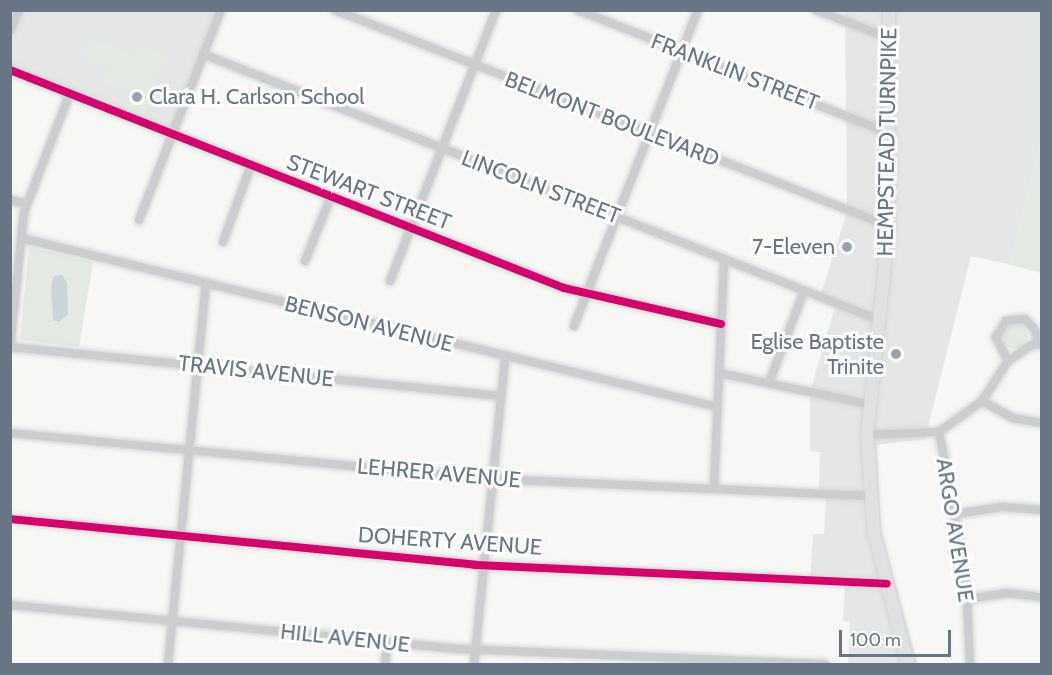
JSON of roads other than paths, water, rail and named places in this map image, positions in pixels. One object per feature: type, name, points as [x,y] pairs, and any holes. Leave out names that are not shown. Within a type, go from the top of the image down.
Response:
[{"type":"main road","name":"HEMPSTEAD TURNPIKE","points":[[889,10],[891,134],[889,225],[868,404],[867,435],[869,496],[887,584],[908,664]]},
{"type":"street","points":[[10,31],[19,10]]},
{"type":"street","points":[[139,220],[221,10]]},
{"type":"street","name":"BELMONT BOULEVARD","points":[[335,10],[889,225]]},
{"type":"street","points":[[390,281],[496,10]]},
{"type":"street","name":"FRANKLIN STREET","points":[[578,10],[891,134]]},
{"type":"street","points":[[574,326],[698,10]]},
{"type":"street","points":[[816,10],[889,38]]},
{"type":"street","name":"LINCOLN STREET","points":[[203,54],[879,320]]},
{"type":"street","name":"STEWART STREET","points":[[10,70],[564,288],[721,324]]},
{"type":"street","points":[[10,347],[14,262],[27,204],[70,93]]},
{"type":"street","points":[[223,242],[251,165]]},
{"type":"street","points":[[305,261],[331,196]]},
{"type":"street","points":[[10,200],[27,204]]},
{"type":"street","name":"BENSON AVENUE","points":[[21,238],[717,407]]},
{"type":"street","points":[[714,489],[724,259]]},
{"type":"street","points":[[168,664],[206,283]]},
{"type":"street","points":[[769,383],[804,291]]},
{"type":"street","points":[[867,435],[939,432],[982,401],[1008,361],[1040,344],[1035,330],[1025,319],[1006,321],[996,337],[1008,361]]},
{"type":"street","name":"TRAVIS AVENUE","points":[[10,347],[501,396]]},
{"type":"street","points":[[474,664],[505,357]]},
{"type":"street","points":[[719,373],[868,404]]},
{"type":"street","points":[[982,401],[1013,418],[1041,423]]},
{"type":"street","name":"ARGO AVENUE","points":[[939,432],[955,514],[967,599],[970,664]]},
{"type":"street","name":"LEHRER AVENUE","points":[[10,433],[492,479],[869,496]]},
{"type":"street","points":[[955,514],[1002,507],[1041,510]]},
{"type":"street","name":"DOHERTY AVENUE","points":[[10,519],[484,564],[887,584]]},
{"type":"street","points":[[967,599],[1008,593],[1041,597]]},
{"type":"street","name":"HILL AVENUE","points":[[10,605],[476,650],[646,661],[825,664]]},
{"type":"street","points":[[385,664],[387,642]]},
{"type":"street","points":[[560,664],[561,654]]},
{"type":"place","name":"Clara H. Carlson School","points":[[137,97]]},
{"type":"place","name":"7-Eleven","points":[[847,247]]},
{"type":"place","name":"Eglise Baptiste Trinite","points":[[896,354]]}]
